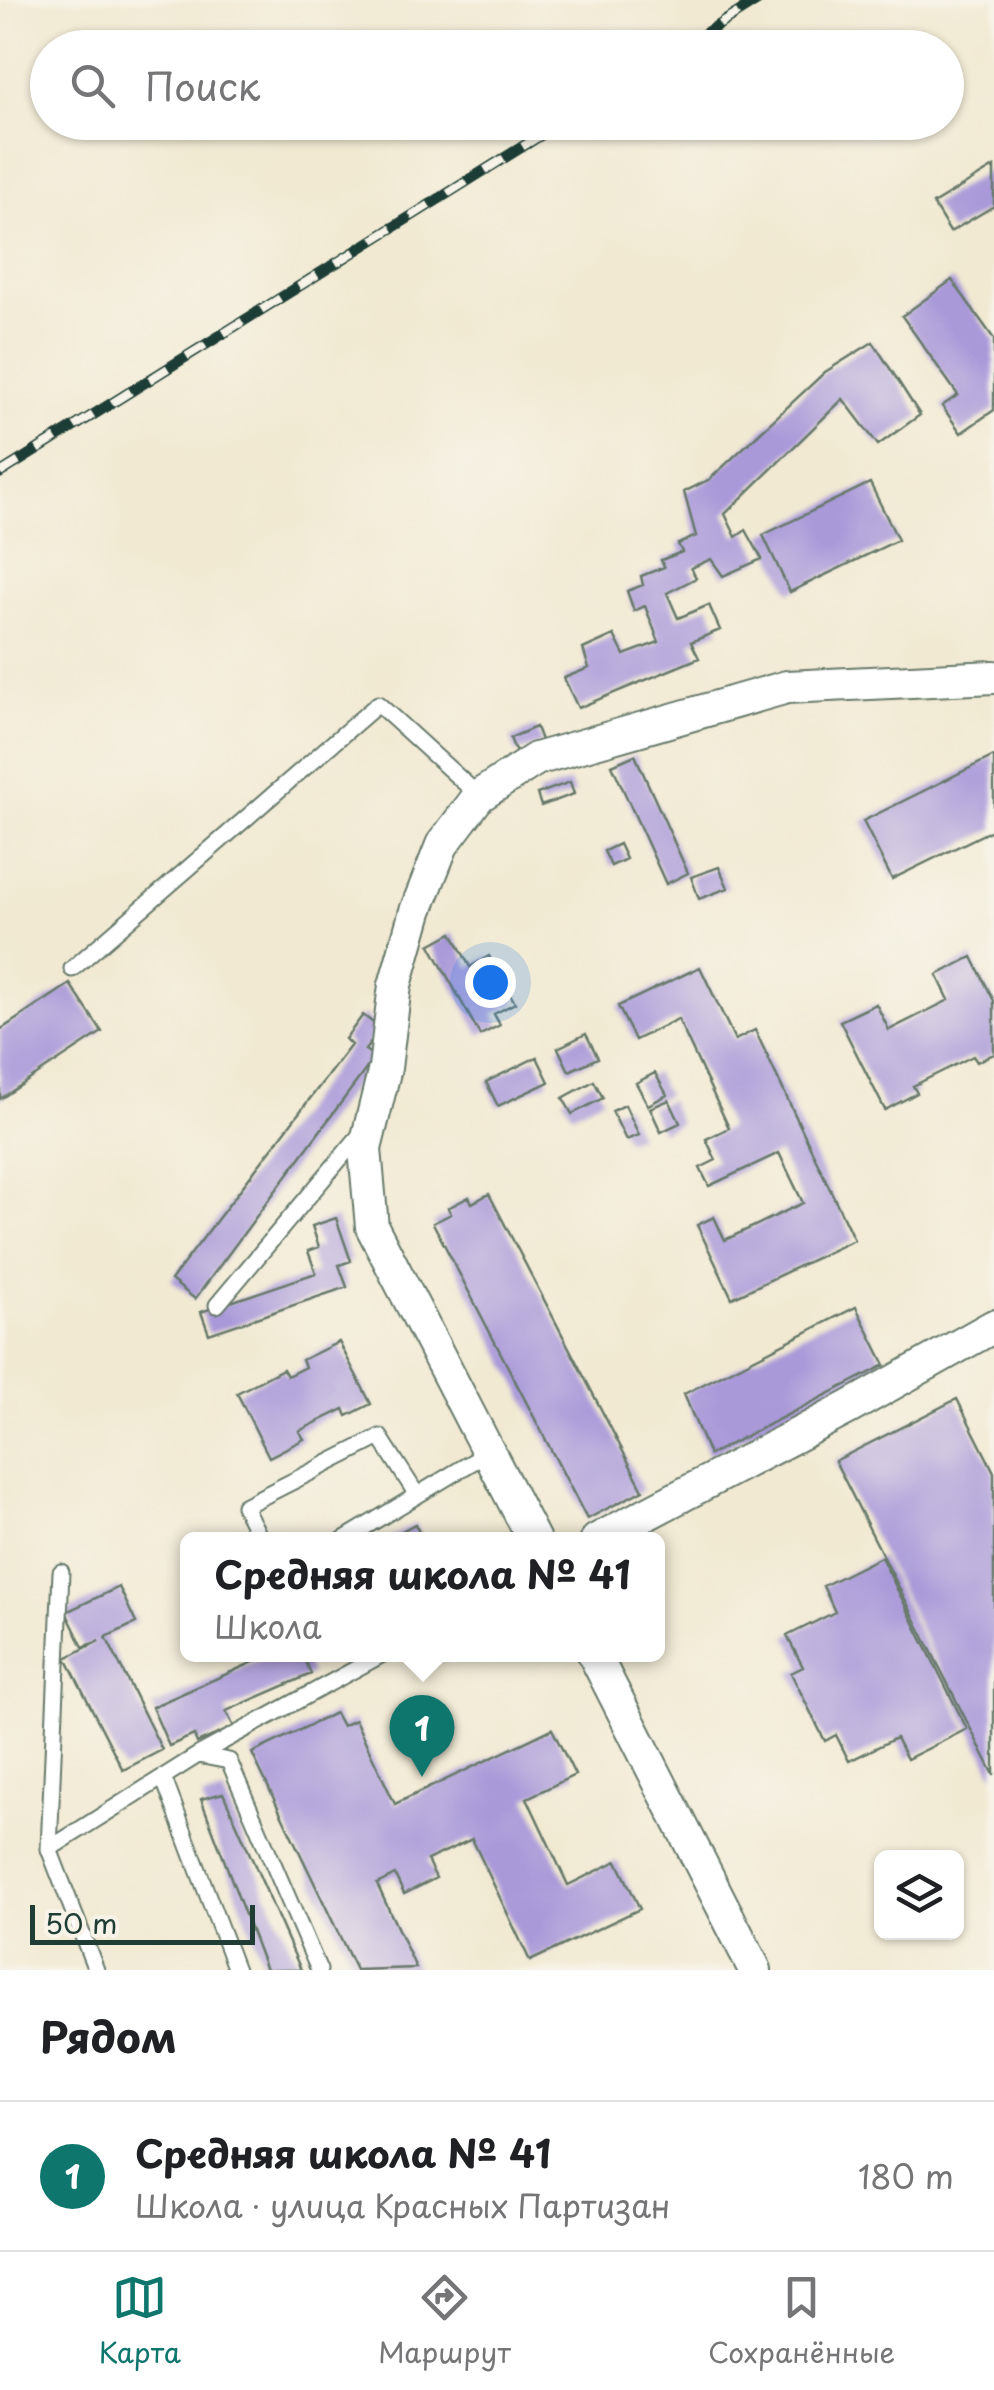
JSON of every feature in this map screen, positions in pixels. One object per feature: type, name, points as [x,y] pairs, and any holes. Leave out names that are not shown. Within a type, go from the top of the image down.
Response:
[{"type":"street","points":[[530,1532],[372,1227],[366,1148],[385,1068],[395,985],[416,911],[442,845],[479,796],[536,759],[787,687],[994,677]]},
{"type":"street","points":[[612,1532],[994,1326]]},
{"type":"street","points":[[598,1662],[755,1970]]},
{"type":"lane","points":[[72,968],[378,704],[479,796]]},
{"type":"lane","points":[[217,1305],[372,1120]]},
{"type":"lane","points":[[257,1532],[244,1506],[380,1436],[417,1496]]},
{"type":"lane","points":[[356,1532],[489,1452]]},
{"type":"lane","points":[[61,1572],[49,1849],[96,1970]]},
{"type":"lane","points":[[49,1849],[198,1755],[369,1662]]},
{"type":"lane","points":[[198,1755],[229,1760],[319,1970]]},
{"type":"lane","points":[[163,1777],[236,1970]]},
{"type":"building","points":[[994,167],[994,206],[950,232],[933,204]]},
{"type":"building","points":[[952,280],[994,339],[994,410],[961,433],[942,406],[958,395],[902,316]]},
{"type":"building","points":[[873,342],[920,415],[878,445],[843,399],[725,514],[736,537],[746,530],[762,559],[723,576],[711,559],[691,568],[696,578],[667,593],[678,618],[709,605],[720,630],[691,642],[699,658],[578,708],[564,678],[589,668],[583,649],[614,635],[624,655],[659,642],[645,606],[634,611],[627,591],[643,585],[641,576],[664,567],[661,560],[682,552],[678,544],[696,536],[684,492],[710,479],[825,372]]},
{"type":"building","points":[[870,483],[898,540],[790,592],[763,535]]},
{"type":"building","points":[[536,727],[542,743],[516,753],[510,738]]},
{"type":"building","points":[[635,755],[688,873],[666,884],[612,765]]},
{"type":"building","points":[[994,756],[994,829],[892,879],[863,821]]},
{"type":"building","points":[[570,782],[574,794],[541,806],[537,794]]},
{"type":"building","points":[[619,844],[626,859],[611,866],[604,851]]},
{"type":"building","points":[[719,867],[728,888],[699,899],[691,877]]},
{"type":"building","points":[[452,933],[470,967],[489,956],[515,1003],[494,1014],[500,1025],[480,1035],[430,945]]},
{"type":"building","points":[[972,957],[994,1001],[994,1054],[977,1062],[973,1056],[913,1086],[917,1093],[885,1110],[840,1021],[876,1004],[889,1030],[949,1000],[937,975]]},
{"type":"building","points":[[700,967],[735,1040],[755,1030],[854,1240],[732,1298],[697,1225],[714,1217],[725,1240],[803,1203],[779,1153],[709,1186],[700,1168],[716,1160],[706,1139],[729,1128],[678,1019],[635,1040],[618,1006]]},
{"type":"building","points":[[70,984],[102,1032],[0,1099],[0,1030]]},
{"type":"building","points":[[363,1015],[381,1029],[365,1050],[375,1057],[195,1299],[171,1280],[351,1045],[345,1039]]},
{"type":"building","points":[[586,1034],[598,1058],[569,1071],[558,1048]]},
{"type":"building","points":[[537,1057],[549,1082],[498,1106],[486,1082]]},
{"type":"building","points":[[655,1073],[667,1095],[648,1105],[636,1083]]},
{"type":"building","points":[[594,1081],[603,1098],[572,1114],[563,1098]]},
{"type":"building","points":[[669,1100],[680,1123],[661,1132],[650,1108]]},
{"type":"building","points":[[625,1105],[639,1135],[626,1140],[612,1111]]},
{"type":"building","points":[[489,1194],[643,1490],[587,1519],[433,1223],[451,1214],[448,1208],[469,1197],[472,1203]]},
{"type":"building","points":[[336,1218],[351,1261],[339,1265],[347,1287],[209,1334],[201,1312],[316,1273],[308,1251],[319,1247],[312,1226]]},
{"type":"building","points":[[856,1307],[885,1365],[709,1455],[684,1394]]},
{"type":"building","points":[[339,1342],[371,1404],[347,1416],[344,1409],[299,1431],[304,1439],[269,1457],[237,1393],[283,1369],[287,1376],[305,1367],[302,1360]]},
{"type":"building","points":[[957,1399],[994,1472],[994,1775],[835,1461]]},
{"type":"building","points":[[415,1524],[419,1532],[400,1532]]},
{"type":"building","points":[[881,1557],[967,1729],[907,1759],[896,1738],[849,1761],[836,1735],[825,1741],[791,1673],[803,1667],[787,1636],[835,1612],[823,1586]]},
{"type":"building","points":[[119,1587],[136,1623],[106,1637],[162,1750],[123,1770],[66,1658],[99,1641],[83,1647],[66,1612]]},
{"type":"building","points":[[254,1662],[306,1662],[311,1674],[226,1711],[234,1727],[197,1743],[194,1735],[169,1746],[152,1707]]},
{"type":"building","points":[[335,1713],[342,1726],[355,1720],[395,1804],[552,1729],[575,1775],[527,1798],[568,1885],[617,1861],[640,1909],[530,1961],[472,1839],[427,1860],[436,1878],[404,1894],[395,1875],[377,1884],[416,1968],[356,1970],[252,1753]]},
{"type":"building","points":[[223,1793],[301,1970],[266,1970],[201,1799]]},
{"type":"railway","points":[[710,30],[758,0]]},
{"type":"railway","points":[[0,473],[533,140]]},
{"type":"place","name":"Средняя школа № 41","points":[[422,1777]]}]
